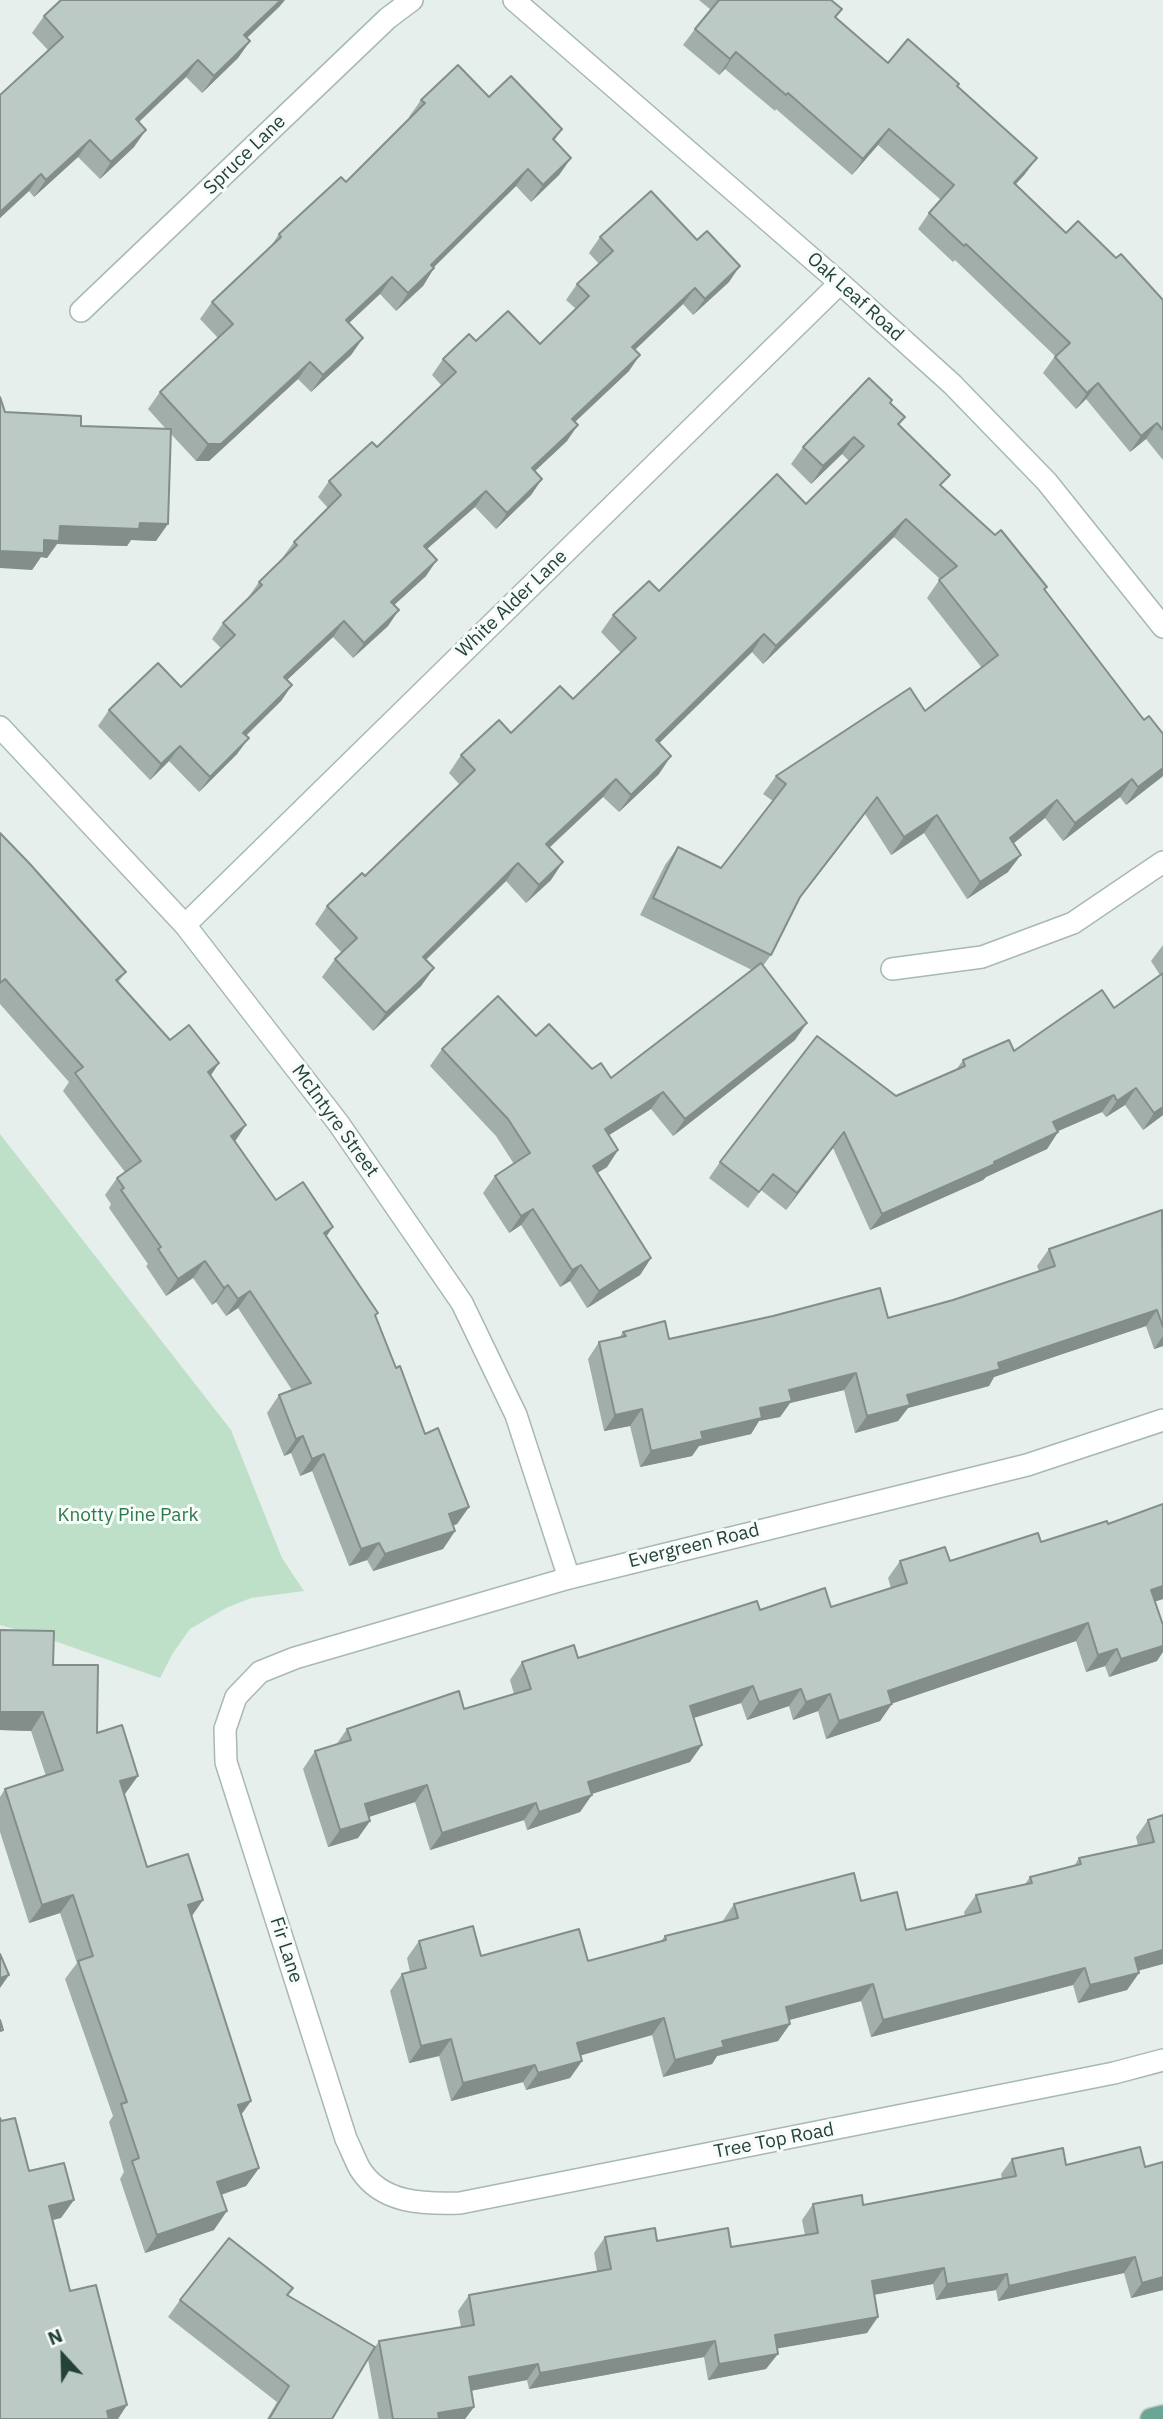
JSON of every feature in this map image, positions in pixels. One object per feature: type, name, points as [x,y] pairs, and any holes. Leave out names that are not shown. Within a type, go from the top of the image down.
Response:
[{"type":"main road","points":[[1151,2419],[1163,2416]]},
{"type":"street","name":"Spruce Lane","points":[[81,312],[388,18],[412,0]]},
{"type":"street","name":"Oak Leaf Road","points":[[514,0],[840,283],[952,384],[1047,482],[1163,628]]},
{"type":"street","name":"White Alder Lane","points":[[185,925],[840,283]]},
{"type":"street","name":"McIntyre Street","points":[[0,727],[185,925],[340,1124],[462,1303],[516,1415],[569,1578]]},
{"type":"street","points":[[892,969],[982,957],[1073,923],[1163,862]]},
{"type":"street","name":"Evergreen Road","points":[[236,1697],[260,1672],[295,1658],[569,1578],[1027,1465],[1163,1420]]},
{"type":"street","name":"Fir Lane","points":[[236,1697],[225,1729],[226,1762],[346,2139],[361,2172],[384,2193]]},
{"type":"street","name":"Tree Top Road","points":[[384,2193],[419,2204],[460,2203],[1100,2076],[1163,2060]]},
{"type":"green space","name":"Knotty Pine Park","points":[[0,1134],[231,1430],[282,1558],[304,1591],[251,1598],[226,1608],[190,1629],[160,1678],[43,1637],[0,1625]]},
{"type":"building","points":[[61,0],[281,0],[244,35],[250,41],[214,76],[198,60],[136,119],[146,130],[111,162],[90,140],[46,180],[41,174],[0,212],[0,95],[63,37],[44,16]]},
{"type":"building","points":[[719,0],[831,0],[842,9],[835,17],[888,63],[908,39],[1037,158],[1014,183],[1066,233],[1078,221],[1116,258],[1121,254],[1163,300],[1163,430],[1157,423],[1141,436],[1098,383],[1087,393],[1055,357],[1070,343],[966,244],[964,246],[929,213],[954,185],[889,129],[863,159],[788,93],[786,95],[736,52],[730,59],[695,29]]},
{"type":"building","points":[[458,65],[489,97],[511,76],[562,129],[553,139],[571,158],[543,185],[528,169],[431,265],[434,268],[408,293],[392,277],[346,320],[363,338],[323,375],[310,362],[221,444],[208,444],[160,392],[233,324],[212,302],[281,237],[279,234],[341,177],[346,182],[425,103],[421,100]]},
{"type":"building","points":[[651,191],[697,240],[707,231],[740,266],[705,299],[695,288],[632,347],[640,355],[572,419],[578,425],[532,468],[542,479],[507,513],[486,491],[424,546],[437,560],[391,602],[399,610],[364,643],[344,621],[284,677],[292,685],[243,733],[249,738],[210,777],[180,746],[161,764],[109,710],[158,663],[181,687],[235,635],[223,623],[262,585],[259,582],[297,545],[294,542],[341,495],[329,481],[372,442],[377,447],[456,372],[443,359],[469,334],[476,341],[508,311],[540,344],[589,296],[577,284],[613,251],[600,237]]},
{"type":"building","points":[[869,378],[905,417],[898,424],[950,475],[940,485],[995,535],[1001,530],[1047,587],[1044,589],[1144,720],[1149,716],[1163,734],[1163,768],[1138,787],[1132,779],[1075,823],[1057,800],[1010,838],[1021,855],[980,882],[937,815],[904,837],[877,797],[800,897],[771,955],[653,898],[678,847],[721,868],[786,784],[776,776],[910,688],[925,711],[998,655],[939,580],[957,566],[906,519],[776,646],[764,634],[656,740],[671,756],[631,795],[616,779],[546,844],[563,862],[539,885],[518,863],[423,957],[434,968],[386,1013],[335,959],[357,938],[327,906],[362,873],[365,876],[475,770],[461,755],[499,720],[511,733],[560,686],[573,699],[636,638],[613,615],[649,581],[659,591],[777,474],[806,504],[864,446],[854,437],[823,466],[803,447]]},
{"type":"building","points":[[0,397],[5,412],[81,416],[81,426],[171,429],[168,524],[140,523],[139,529],[60,526],[59,541],[44,540],[44,553],[0,551]]},
{"type":"building","points":[[0,833],[126,972],[116,980],[170,1040],[189,1025],[219,1063],[208,1072],[246,1125],[231,1136],[276,1200],[303,1182],[333,1227],[324,1233],[378,1313],[375,1315],[396,1368],[400,1366],[425,1434],[438,1428],[469,1507],[449,1514],[455,1531],[385,1554],[379,1543],[361,1549],[324,1454],[312,1459],[303,1436],[296,1439],[279,1395],[311,1383],[250,1291],[238,1299],[228,1285],[224,1288],[205,1261],[178,1279],[158,1249],[161,1247],[121,1190],[124,1188],[117,1178],[141,1161],[75,1073],[83,1067],[5,979],[0,983]]},
{"type":"building","points":[[761,963],[807,1023],[685,1119],[663,1092],[605,1129],[618,1150],[593,1166],[651,1258],[599,1291],[581,1265],[572,1270],[533,1209],[521,1216],[495,1176],[530,1153],[508,1119],[442,1049],[498,996],[536,1036],[549,1024],[592,1069],[601,1063],[611,1078]]},
{"type":"building","points":[[1163,973],[1163,1107],[1154,1113],[1136,1088],[1117,1101],[1114,1095],[1053,1122],[1058,1132],[994,1162],[995,1164],[882,1214],[844,1132],[797,1193],[773,1174],[759,1192],[720,1162],[817,1036],[896,1096],[965,1066],[963,1060],[1009,1040],[1014,1051],[1102,990],[1114,1008]]},
{"type":"building","points":[[1162,1210],[1163,1327],[1157,1310],[998,1363],[1000,1369],[907,1395],[910,1405],[867,1416],[856,1373],[789,1390],[792,1401],[760,1408],[762,1418],[701,1432],[703,1439],[651,1451],[642,1409],[615,1415],[599,1342],[626,1336],[623,1332],[665,1321],[669,1339],[880,1288],[888,1318],[953,1300],[1055,1266],[1049,1249]]},
{"type":"building","points":[[1163,1504],[1163,1586],[1151,1590],[1163,1625],[1163,1646],[1121,1659],[1117,1649],[1098,1655],[1088,1623],[888,1691],[892,1704],[839,1721],[830,1694],[806,1702],[801,1689],[759,1702],[753,1686],[690,1706],[702,1745],[588,1782],[592,1795],[539,1812],[536,1803],[442,1833],[427,1785],[365,1804],[370,1821],[340,1830],[315,1751],[351,1740],[347,1729],[459,1691],[464,1709],[531,1689],[522,1662],[574,1645],[578,1658],[757,1601],[760,1610],[825,1588],[831,1607],[907,1583],[900,1561],[945,1547],[950,1561],[1038,1533],[1041,1542],[1107,1521],[1108,1524]]},
{"type":"building","points":[[0,1630],[54,1631],[53,1665],[98,1665],[97,1733],[122,1725],[138,1776],[120,1781],[147,1867],[188,1854],[203,1900],[188,1905],[251,2101],[238,2105],[259,2168],[217,2182],[227,2211],[157,2235],[132,2161],[139,2158],[121,2104],[127,2102],[78,1961],[93,1956],[73,1895],[42,1905],[5,1789],[63,1770],[43,1712],[0,1712]]},
{"type":"building","points":[[1163,1815],[1163,1950],[1135,1958],[1139,1973],[1090,1985],[1085,1968],[883,2020],[873,1984],[786,2007],[790,2024],[722,2041],[724,2047],[675,2060],[664,2018],[577,2043],[582,2061],[538,2073],[535,2065],[463,2083],[451,2039],[421,2046],[402,1974],[426,1968],[419,1941],[473,1926],[481,1956],[579,1929],[588,1961],[666,1940],[665,1936],[738,1918],[734,1904],[854,1873],[861,1901],[897,1892],[906,1930],[981,1912],[976,1895],[1032,1883],[1030,1877],[1081,1864],[1079,1858],[1154,1842],[1148,1820]]},
{"type":"building","points":[[0,1954],[9,1975],[0,1978]]},
{"type":"building","points":[[0,2118],[1,2121],[15,2118],[29,2171],[64,2163],[74,2200],[49,2206],[70,2291],[96,2285],[127,2405],[107,2411],[109,2419],[0,2419]]},
{"type":"building","points":[[1140,2147],[1145,2167],[1163,2162],[1163,2277],[1142,2283],[1135,2257],[1009,2286],[1007,2274],[947,2284],[944,2268],[872,2281],[878,2317],[775,2335],[778,2354],[719,2364],[715,2341],[540,2373],[538,2364],[469,2377],[474,2407],[438,2413],[439,2419],[393,2419],[379,2341],[474,2325],[469,2295],[611,2269],[605,2237],[655,2228],[657,2241],[728,2228],[731,2247],[818,2233],[813,2204],[862,2195],[863,2205],[1016,2176],[1012,2159],[1063,2148],[1066,2165]]},
{"type":"building","points":[[229,2238],[293,2288],[287,2295],[375,2347],[332,2419],[269,2419],[289,2386],[180,2300]]}]
